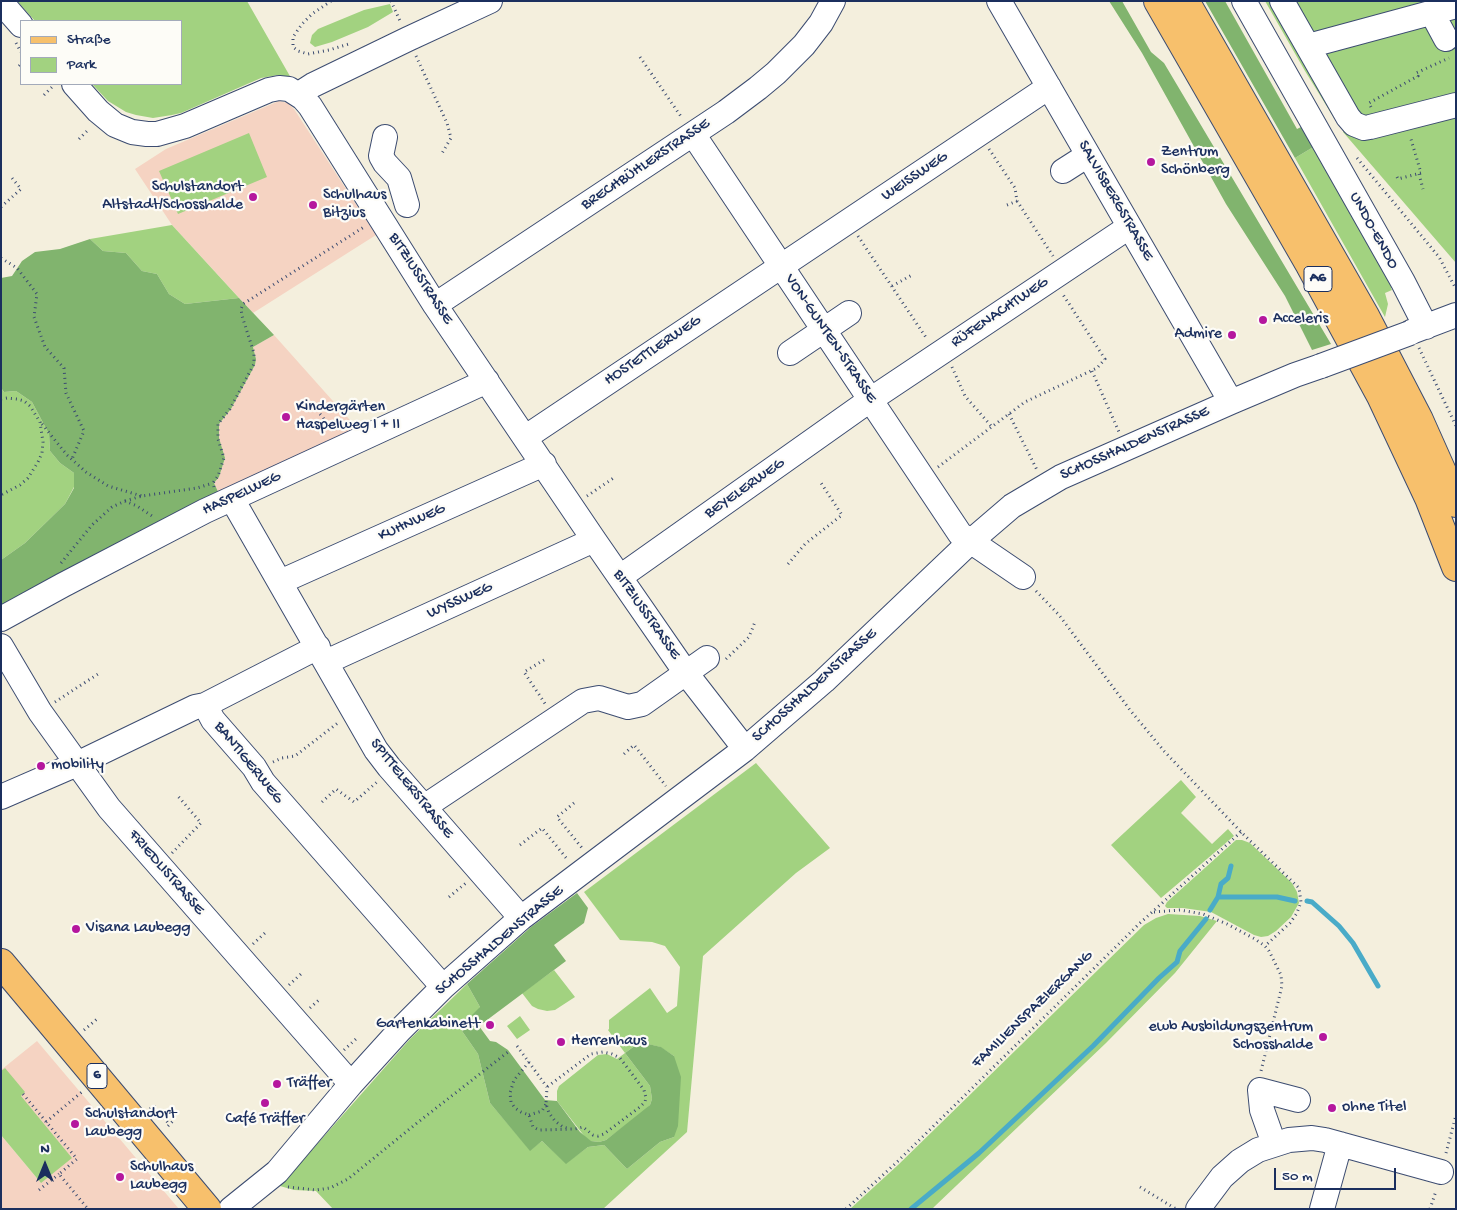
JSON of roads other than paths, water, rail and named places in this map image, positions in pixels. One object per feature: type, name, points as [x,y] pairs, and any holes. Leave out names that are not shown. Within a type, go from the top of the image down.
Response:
[{"type":"main road","name":"A6","points":[[1158,1],[1310,265],[1381,396],[1425,490],[1456,567]]},
{"type":"main road","name":"A6","points":[[1185,1],[1366,316],[1419,420],[1456,503]]},
{"type":"main road","name":"6","points":[[5,975],[207,1209]]},
{"type":"street","points":[[64,85],[115,125],[132,132],[157,134],[185,126],[269,90],[286,88],[299,94],[313,85],[391,47],[490,1]]},
{"type":"street","name":"BRECHBÜHLERSTRASSE","points":[[436,305],[690,129],[743,100],[776,73],[812,35],[833,1]]},
{"type":"street","name":"SALVISBERGSTRASSE","points":[[999,1],[1231,402]]},
{"type":"street","name":"UNDO-ENDO","points":[[1244,1],[1402,282],[1416,330]]},
{"type":"street","points":[[1282,1],[1351,121],[1364,128],[1456,105]]},
{"type":"street","points":[[1,2],[20,24]]},
{"type":"street","points":[[1308,46],[1440,8],[1451,47]]},
{"type":"street","name":"WEISSWEG","points":[[781,266],[1049,87]]},
{"type":"street","name":"BITZIUSSTRASSE","points":[[299,94],[310,106],[378,223],[436,305],[686,673],[745,749]]},
{"type":"street","name":"VON-GUNTEN-STRASSE","points":[[690,129],[960,534],[1023,577]]},
{"type":"street","points":[[378,223],[409,203],[386,153]]},
{"type":"street","points":[[1062,171],[1088,155]]},
{"type":"street","name":"RÜFENACHTWEG","points":[[870,400],[1129,227]]},
{"type":"street","name":"HOSTETTLERWEG","points":[[526,437],[781,266]]},
{"type":"street","points":[[790,353],[849,313]]},
{"type":"street","name":"SCHOSSHALDENSTRASSE","points":[[232,1209],[265,1183],[284,1164],[351,1084],[400,1030],[443,987],[521,918],[745,749],[824,681],[970,542],[1012,506],[1061,477],[1231,402],[1295,375],[1456,315]]},
{"type":"street","name":"HASPELWEG","points":[[1,619],[168,529],[222,495],[488,381]]},
{"type":"street","name":"BEYELERWEG","points":[[620,577],[870,400]]},
{"type":"street","name":"KUHNWEG","points":[[280,582],[544,464]]},
{"type":"street","name":"SPITTELERSTRASSE","points":[[222,495],[280,582],[376,750],[391,770],[521,918]]},
{"type":"street","name":"WYSSWEG","points":[[322,654],[594,540]]},
{"type":"street","name":"FRIEDLISTRASSE","points":[[1,646],[40,712],[110,808],[351,1084]]},
{"type":"street","points":[[205,705],[322,654]]},
{"type":"street","points":[[686,673],[713,661]]},
{"type":"street","name":"BITZIUSSTRASSE","points":[[424,807],[588,699],[599,698],[628,707],[642,704],[686,673]]},
{"type":"street","name":"BANTIGERWEG","points":[[1,797],[77,764],[195,707],[205,705],[213,720],[250,763],[263,782],[443,987]]},
{"type":"street","points":[[1274,1144],[1262,1110],[1260,1090],[1298,1100]]},
{"type":"street","points":[[1322,1209],[1331,1135]]},
{"type":"street","points":[[1198,1209],[1222,1177],[1236,1164],[1258,1150],[1301,1138],[1331,1135],[1440,1172]]},
{"type":"street","name":"SCHOSSHALDENSTRASSE","points":[[246,1209],[265,1183]]},
{"type":"waterway","points":[[1210,910],[1218,897],[1221,884],[1228,878],[1231,866]]},
{"type":"waterway","points":[[1218,897],[1277,897],[1295,901]]},
{"type":"waterway","points":[[1307,901],[1312,902],[1339,926],[1353,943],[1378,986]]},
{"type":"waterway","points":[[911,1209],[979,1153],[1093,1046],[1177,962],[1180,951],[1206,919]]},
{"type":"place","name":"Zentrum Schönberg","points":[[1151,162]]},
{"type":"place","name":"Schulstandort Altstadt/Schosshalde","points":[[253,197]]},
{"type":"place","name":"Schulhaus Bitzius","points":[[313,205]]},
{"type":"place","name":"Acceleris","points":[[1263,320]]},
{"type":"place","name":"Admire","points":[[1232,335]]},
{"type":"place","name":"Kindergärten Haspelweg I + II","points":[[286,417]]},
{"type":"place","name":"mobility","points":[[41,766]]},
{"type":"place","name":"Visana Laubegg","points":[[76,929]]},
{"type":"place","name":"Gartenkabinett","points":[[490,1025]]},
{"type":"place","name":"ewb Ausbildungszentrum Schosshalde","points":[[1323,1037]]},
{"type":"place","name":"Herrenhaus","points":[[561,1042]]},
{"type":"place","name":"Träffer","points":[[277,1084]]},
{"type":"place","name":"Café Träffer","points":[[265,1103]]},
{"type":"place","name":"ohne Titel","points":[[1332,1108]]},
{"type":"place","name":"Schulstandort Laubegg","points":[[75,1124]]},
{"type":"place","name":"Schulhaus Laubegg","points":[[120,1177]]}]
